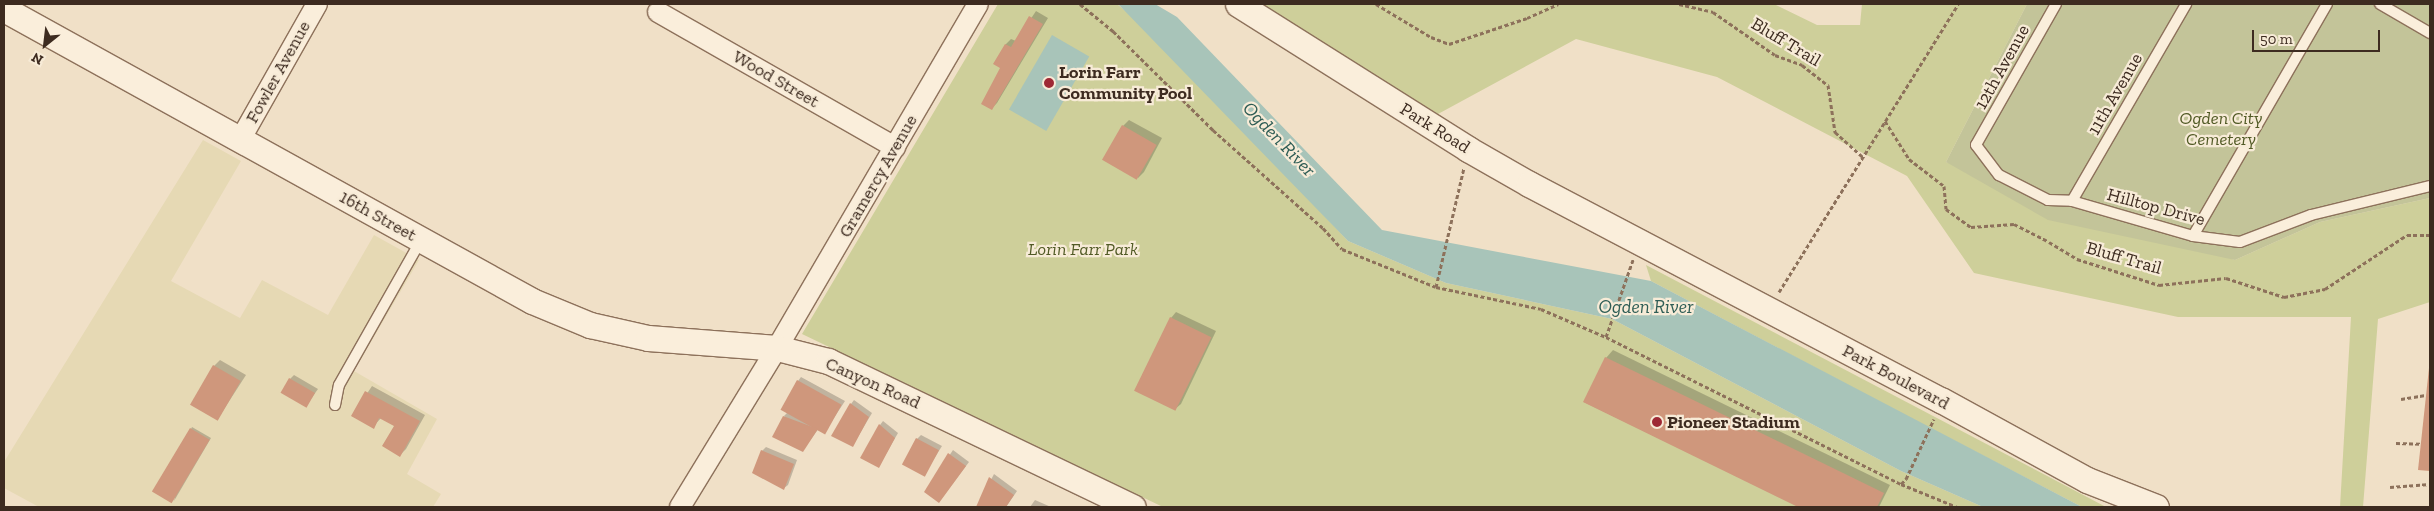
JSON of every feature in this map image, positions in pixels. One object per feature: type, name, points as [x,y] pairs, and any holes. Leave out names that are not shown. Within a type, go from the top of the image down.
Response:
[{"type":"street","name":"Fowler Avenue","points":[[240,140],[317,4]]},
{"type":"street","name":"Gramercy Avenue","points":[[778,348],[978,4]]},
{"type":"street","name":"Park Road","points":[[1238,4],[1468,149],[1636,250]]},
{"type":"street","name":"16th Street","points":[[4,9],[532,301],[590,325],[648,338],[778,348]]},
{"type":"street","name":"Wood Street","points":[[658,12],[895,146]]},
{"type":"street","name":"Park Boulevard","points":[[1636,250],[1768,310],[2087,480],[2156,507]]},
{"type":"street","points":[[680,507],[778,348]]},
{"type":"street","name":"Canyon Road","points":[[778,348],[828,361],[1133,507]]},
{"type":"lane","name":"12th Avenue","points":[[1976,145],[2056,4]]},
{"type":"lane","name":"11th Avenue","points":[[2072,201],[2186,4]]},
{"type":"lane","points":[[2193,236],[2327,4]]},
{"type":"lane","points":[[2380,4],[2430,33]]},
{"type":"lane","name":"Hilltop Drive","points":[[1976,145],[1999,175],[2048,200],[2072,201],[2193,236],[2240,242],[2311,215],[2430,186]]},
{"type":"lane","points":[[336,405],[339,385],[422,240]]},
{"type":"path","points":[[1080,4],[1114,31],[1213,130],[1323,228],[1342,249],[1436,287],[1541,309],[1606,337],[1901,484],[1957,507]]},
{"type":"path","points":[[1376,4],[1431,37],[1449,44],[1528,18],[1558,4]]},
{"type":"path","name":"Bluff Trail","points":[[1679,4],[1713,12],[1775,55],[1802,65],[1828,85],[1835,132],[1863,157]]},
{"type":"path","points":[[1768,310],[1958,4]]},
{"type":"path","name":"Bluff Trail","points":[[1886,121],[1909,159],[1944,186],[1946,208],[1971,227],[2014,224],[2049,242],[2076,259],[2159,285],[2226,278],[2284,298],[2325,289],[2407,235],[2430,235]]},
{"type":"path","points":[[1436,287],[1464,167]]},
{"type":"path","points":[[1606,337],[1636,250]]},
{"type":"path","points":[[2401,400],[2426,395]]},
{"type":"path","points":[[1901,484],[1906,479],[1932,427]]},
{"type":"path","points":[[2396,443],[2421,444]]},
{"type":"path","points":[[2390,487],[2430,484]]},
{"type":"shaded area","points":[[203,140],[241,161],[171,281],[240,318],[262,280],[328,315],[374,235],[419,260],[354,371],[437,419],[407,474],[441,494],[433,507],[39,507],[4,488],[4,462]]},
{"type":"green space","name":"Lorin Farr Park","points":[[998,4],[1117,4],[1152,33],[1348,241],[1446,283],[1612,319],[1901,471],[1983,507],[1163,507],[802,334]]},
{"type":"green space","points":[[1259,4],[1774,4],[1817,25],[1860,25],[1862,4],[2027,4],[1946,162],[2235,260],[2320,222],[2430,198],[2430,302],[2378,319],[2363,507],[2340,507],[2351,317],[2178,317],[1974,273],[1907,176],[1717,77],[1576,39],[1438,114]]},
{"type":"green space","name":"Ogden City Cemetery","points":[[2027,4],[2430,4],[2430,198],[2320,222],[2235,260],[2048,220],[1946,162]]},
{"type":"green space","points":[[1646,265],[2106,507],[2082,507],[1922,424],[1651,281]]},
{"type":"water","name":"Ogden River","points":[[1118,4],[1155,4],[1177,17],[1382,230],[1651,281],[2082,507],[1983,507],[1901,471],[1612,319],[1446,283],[1348,241]]},
{"type":"water","name":"Lorin Farr Community Pool","points":[[1052,35],[1089,56],[1046,131],[1009,109]]},
{"type":"building","points":[[1029,16],[1043,24],[992,110],[981,104],[1000,68],[993,64],[1005,44],[1011,47]]},
{"type":"building","points":[[1122,125],[1157,145],[1137,180],[1102,160]]},
{"type":"building","points":[[1170,317],[1211,337],[1175,411],[1134,391]]},
{"type":"building","points":[[1605,357],[1884,493],[1877,507],[1798,507],[1583,402]]},
{"type":"building","points":[[213,365],[241,381],[218,421],[190,405]]},
{"type":"building","points":[[2430,369],[2430,471],[2418,470]]},
{"type":"building","points":[[289,378],[315,393],[306,408],[280,393]]},
{"type":"building","points":[[797,380],[842,405],[825,434],[781,410]]},
{"type":"building","points":[[365,391],[420,421],[400,457],[382,446],[394,426],[379,418],[374,429],[351,416]]},
{"type":"building","points":[[850,403],[869,417],[853,447],[831,436]]},
{"type":"building","points":[[783,416],[818,429],[803,452],[772,437]]},
{"type":"building","points":[[879,424],[895,438],[879,468],[860,458]]},
{"type":"building","points":[[190,428],[210,440],[172,503],[152,491]]},
{"type":"building","points":[[916,438],[939,450],[925,477],[902,464]]},
{"type":"building","points":[[761,450],[794,464],[784,490],[752,473]]},
{"type":"building","points":[[948,453],[966,466],[939,503],[924,492]]},
{"type":"building","points":[[989,477],[1014,495],[1006,507],[976,507]]},
{"type":"place","name":"Lorin Farr Community Pool","points":[[1049,83]]},
{"type":"place","name":"Pioneer Stadium","points":[[1657,422]]}]
